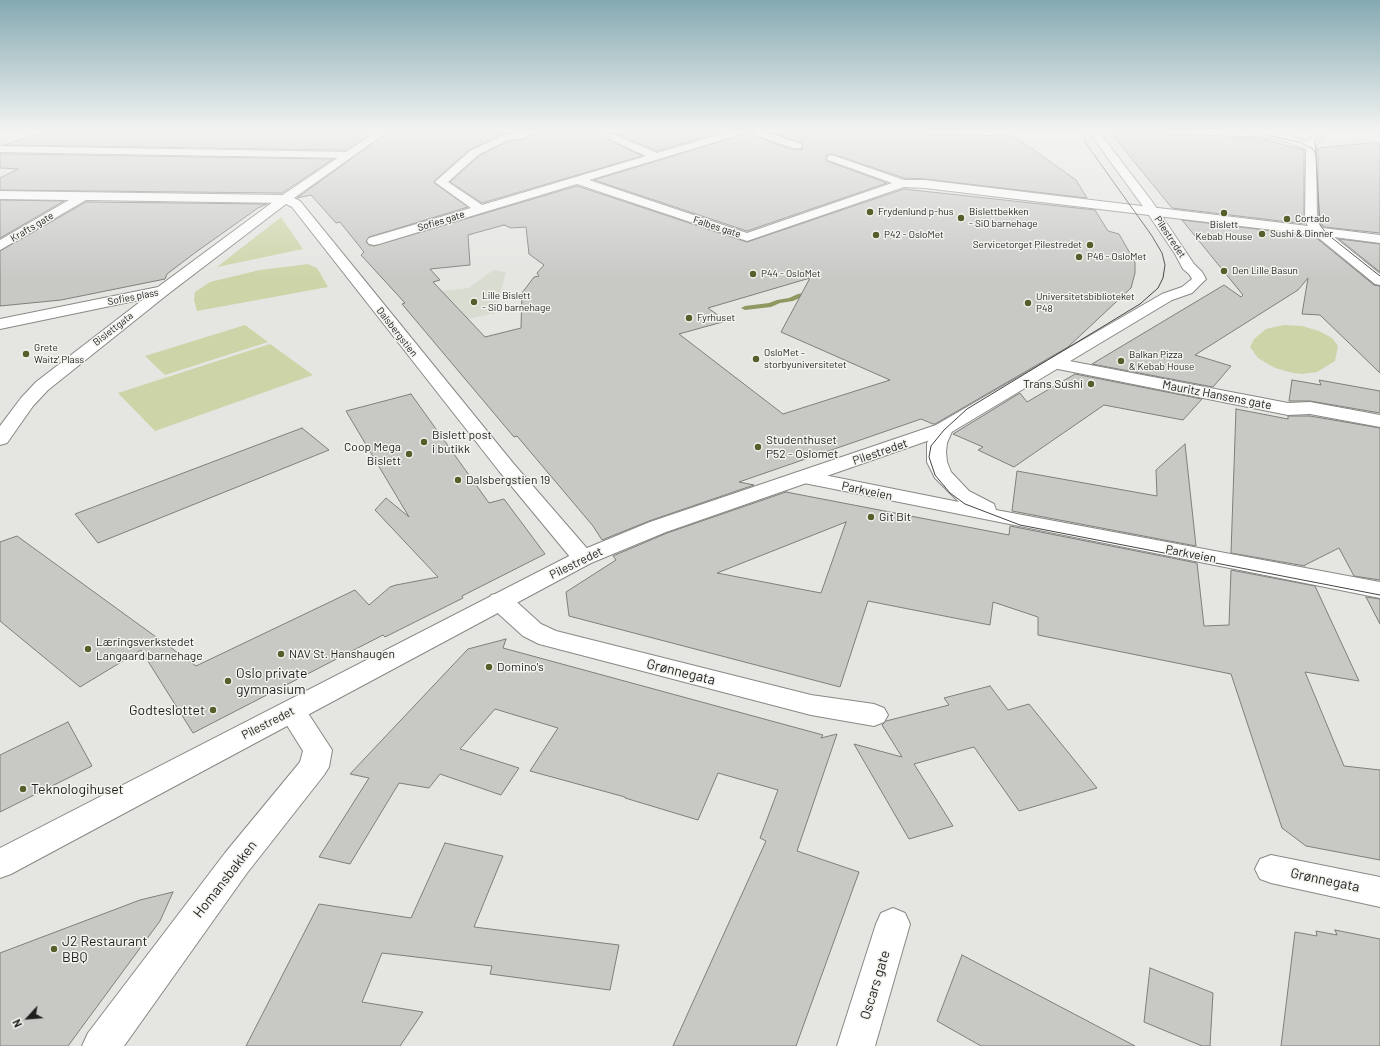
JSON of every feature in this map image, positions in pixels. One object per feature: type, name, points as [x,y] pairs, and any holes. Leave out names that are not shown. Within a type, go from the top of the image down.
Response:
[{"type":"street","points":[[0,194],[285,199],[311,181]]},
{"type":"street","points":[[442,181],[441,182],[480,209]]},
{"type":"street","name":"Sofies gate","points":[[374,241],[573,181]]},
{"type":"street","name":"Falbes gate","points":[[578,181],[747,237],[903,183]]},
{"type":"street","points":[[897,181],[903,183],[925,184],[1380,239]]},
{"type":"street","name":"Pilestredet","points":[[0,864],[583,558],[658,527],[943,429],[1167,297],[1187,290],[1199,279],[1180,274],[1187,261],[1131,181]]},
{"type":"street","points":[[1311,181],[1311,220],[1319,232],[1380,281]]},
{"type":"street","name":"Krafts gate","points":[[0,246],[84,196]]},
{"type":"street","name":"Sofies plass","points":[[0,319],[18,320],[163,291],[285,199]]},
{"type":"street","name":"Dalsbergstien","points":[[285,199],[296,204],[506,467],[583,558]]},
{"type":"street","points":[[1167,297],[1180,274]]},
{"type":"street","name":"Bislettgata","points":[[0,439],[27,402],[58,372],[163,291]]},
{"type":"street","points":[[0,324],[18,320]]},
{"type":"street","name":"Mauritz Hansens gate","points":[[1054,363],[1288,409],[1310,408],[1380,421]]},
{"type":"street","name":"Parkveien","points":[[943,429],[936,443],[937,462],[942,474],[962,495],[1002,517]]},
{"type":"street","name":"Parkveien","points":[[804,477],[1380,590]]},
{"type":"street","name":"Grønnegata","points":[[500,601],[532,630],[548,638],[811,705],[874,715]]},
{"type":"street","name":"Homansbakken","points":[[101,1046],[236,863],[314,767],[318,750],[292,711]]},
{"type":"street","name":"Grønnegata","points":[[1271,869],[1380,892]]},
{"type":"street","name":"Oscars gate","points":[[856,1046],[893,924]]},
{"type":"shaded area","name":"Lille Bislett - SiO barnehage","points":[[493,270],[506,272],[495,313],[468,319],[440,291],[469,288]]},
{"type":"green space","points":[[281,217],[303,249],[217,267]]},
{"type":"green space","points":[[308,264],[317,268],[328,287],[197,311],[194,300],[195,292],[210,282],[260,270]]},
{"type":"green space","points":[[245,325],[268,342],[165,375],[145,356]]},
{"type":"green space","points":[[1284,325],[1302,326],[1319,331],[1332,338],[1338,346],[1335,361],[1317,372],[1302,374],[1275,368],[1258,358],[1250,347],[1254,339],[1266,329]]},
{"type":"green space","points":[[270,344],[313,375],[155,431],[118,393]]},
{"type":"building","points":[[0,181],[300,181],[282,193],[0,190]]},
{"type":"building","name":"OsloMet – storbyuniversitetet","points":[[321,181],[434,181],[434,183],[468,207],[369,237],[366,242],[369,245],[374,246],[577,186],[747,242],[904,189],[1095,210],[1108,231],[1119,234],[1135,262],[1135,273],[1131,288],[1068,347],[935,424],[921,419],[739,482],[754,485],[649,521],[602,540],[593,526],[517,436],[514,437],[402,304],[405,303],[361,255],[364,252],[340,222],[336,223],[311,195],[297,198]],"holes":[[[504,225],[511,228],[526,227],[529,254],[544,265],[537,273],[539,276],[534,277],[522,293],[521,328],[485,337],[433,282],[440,280],[430,269],[470,265],[468,235]],[[810,278],[781,332],[890,380],[783,414],[679,334],[726,321],[708,308]]]},
{"type":"building","points":[[451,181],[558,181],[482,203],[450,182]]},
{"type":"building","points":[[596,181],[881,181],[887,183],[747,231]]},
{"type":"building","points":[[940,181],[1076,181],[1087,198]]},
{"type":"building","points":[[1150,181],[1304,181],[1305,224],[1172,208]]},
{"type":"building","points":[[1318,181],[1380,181],[1380,233],[1324,227],[1318,219]]},
{"type":"building","points":[[0,200],[64,201],[0,238]]},
{"type":"building","points":[[86,202],[267,204],[258,208],[196,252],[167,274],[165,279],[61,300],[0,306],[0,251]]},
{"type":"building","points":[[1182,220],[1314,236],[1374,285],[1380,286],[1380,373],[1320,315],[1302,314],[1308,278],[1298,290],[1195,355],[1231,366],[1213,387],[1092,364],[1224,285],[1241,297],[1243,295]]},
{"type":"building","points":[[1339,239],[1380,244],[1380,272]]},
{"type":"building","points":[[1075,374],[1202,399],[1183,420],[1104,405],[1014,467],[978,450],[983,447],[953,434],[1020,393],[1027,402]]},
{"type":"building","points":[[1292,380],[1321,385],[1319,380],[1380,391],[1380,413],[1310,401],[1289,401]]},
{"type":"building","points":[[411,394],[489,503],[504,499],[545,554],[462,596],[463,598],[385,637],[383,635],[193,733],[141,650],[80,687],[0,621],[0,542],[17,536],[196,666],[355,590],[369,605],[390,587],[438,577],[375,510],[386,498],[409,517],[346,411]]},
{"type":"building","points":[[1236,409],[1288,419],[1288,416],[1310,416],[1380,428],[1380,580],[1354,576],[1339,548],[1305,566],[1231,553]]},
{"type":"building","points":[[302,428],[329,450],[98,543],[75,514]]},
{"type":"building","points":[[1185,444],[1196,546],[1012,511],[1017,471],[1157,496],[1156,470]]},
{"type":"building","points":[[786,492],[1009,535],[1010,526],[1197,563],[1204,626],[1229,625],[1231,570],[1315,586],[1359,681],[1305,672],[1344,766],[1380,770],[1380,860],[1306,846],[1282,828],[1231,674],[1038,635],[1038,617],[993,602],[990,625],[868,601],[840,687],[569,616],[566,592],[616,560],[613,556],[667,533]],"holes":[[[846,522],[821,593],[717,573]]]},
{"type":"building","points":[[1366,597],[1380,599],[1380,624]]},
{"type":"building","points":[[506,639],[503,648],[823,735],[821,738],[837,734],[797,851],[859,872],[796,1046],[673,1046],[766,841],[760,838],[778,790],[718,773],[698,820],[625,797],[530,771],[558,728],[495,709],[460,749],[519,768],[501,795],[440,774],[429,788],[399,783],[350,864],[319,857],[369,778],[350,774],[468,649]]},
{"type":"building","points":[[990,686],[1008,710],[1029,704],[1097,788],[1019,811],[974,747],[914,764],[953,826],[909,839],[854,744],[902,757],[882,725],[886,721],[949,705],[944,698]]},
{"type":"building","name":"Teknologihuset","points":[[68,722],[92,766],[0,812],[0,755]]},
{"type":"building","points":[[445,843],[503,856],[474,927],[619,945],[610,990],[490,974],[492,966],[382,953],[362,1002],[423,1012],[400,1046],[246,1046],[319,904],[411,918]]},
{"type":"building","points":[[173,892],[160,921],[68,1046],[0,1046],[0,953],[140,900]]},
{"type":"building","points":[[1335,930],[1380,939],[1380,1046],[1281,1046],[1295,932],[1317,936],[1316,931],[1337,935]]},
{"type":"building","points":[[962,955],[1135,1046],[981,1046],[937,1021]]},
{"type":"building","points":[[1150,968],[1213,993],[1210,1046],[1202,1046],[1144,1022]]},
{"type":"waterway","points":[[745,308],[771,305],[779,301],[791,300],[800,295],[814,293]]},
{"type":"tram line","points":[[1113,181],[1152,236],[1162,253],[1165,265],[1163,278],[1158,288],[1140,304],[967,409],[944,430],[931,446],[929,457],[935,475],[950,493],[965,504],[1020,525],[1380,595]]},
{"type":"tram line","points":[[1317,181],[1320,225],[1327,234],[1380,276]]},
{"type":"place","name":"Frydenlund p-hus","points":[[870,212]]},
{"type":"place","name":"Bislett Kebab House","points":[[1224,213]]},
{"type":"place","name":"Bislettbekken - SiO barnehage","points":[[961,218]]},
{"type":"place","name":"Cortado","points":[[1287,219]]},
{"type":"place","name":"Sushi & Dinner","points":[[1262,234]]},
{"type":"place","name":"P42 - OsloMet","points":[[876,235]]},
{"type":"place","name":"Servicetorget Pilestredet","points":[[1090,245]]},
{"type":"place","name":"P46 - OsloMet","points":[[1079,257]]},
{"type":"place","name":"Den Lille Basun","points":[[1224,271]]},
{"type":"place","name":"P44 - OsloMet","points":[[753,274]]},
{"type":"place","name":"Lille Bislett - SiO barnehage","points":[[474,302]]},
{"type":"place","name":"Universitetsbiblioteket P48","points":[[1028,303]]},
{"type":"place","name":"Fyrhuset","points":[[689,318]]},
{"type":"place","name":"Grete Waitz' Plass","points":[[26,354]]},
{"type":"place","name":"OsloMet – storbyuniversitetet","points":[[756,359]]},
{"type":"place","name":"Balkan Pizza & Kebab House","points":[[1121,361]]},
{"type":"place","name":"Trans Sushi","points":[[1091,384]]},
{"type":"place","name":"Bislett post i butikk","points":[[424,442]]},
{"type":"place","name":"Studenthuset P52 - Oslomet","points":[[758,447]]},
{"type":"place","name":"Coop Mega Bislett","points":[[409,454]]},
{"type":"place","name":"Dalsbergstien 19","points":[[458,480]]},
{"type":"place","name":"Git Bit","points":[[871,517]]},
{"type":"place","name":"Læringsverkstedet Langaard barnehage","points":[[88,649]]},
{"type":"place","name":"NAV St. Hanshaugen","points":[[281,654]]},
{"type":"place","name":"Domino's","points":[[489,667]]},
{"type":"place","name":"Oslo private gymnasium","points":[[228,681]]},
{"type":"place","name":"Godteslottet","points":[[213,710]]},
{"type":"place","name":"Teknologihuset","points":[[23,789]]},
{"type":"place","name":"J2 Restaurant BBQ","points":[[54,949]]}]
